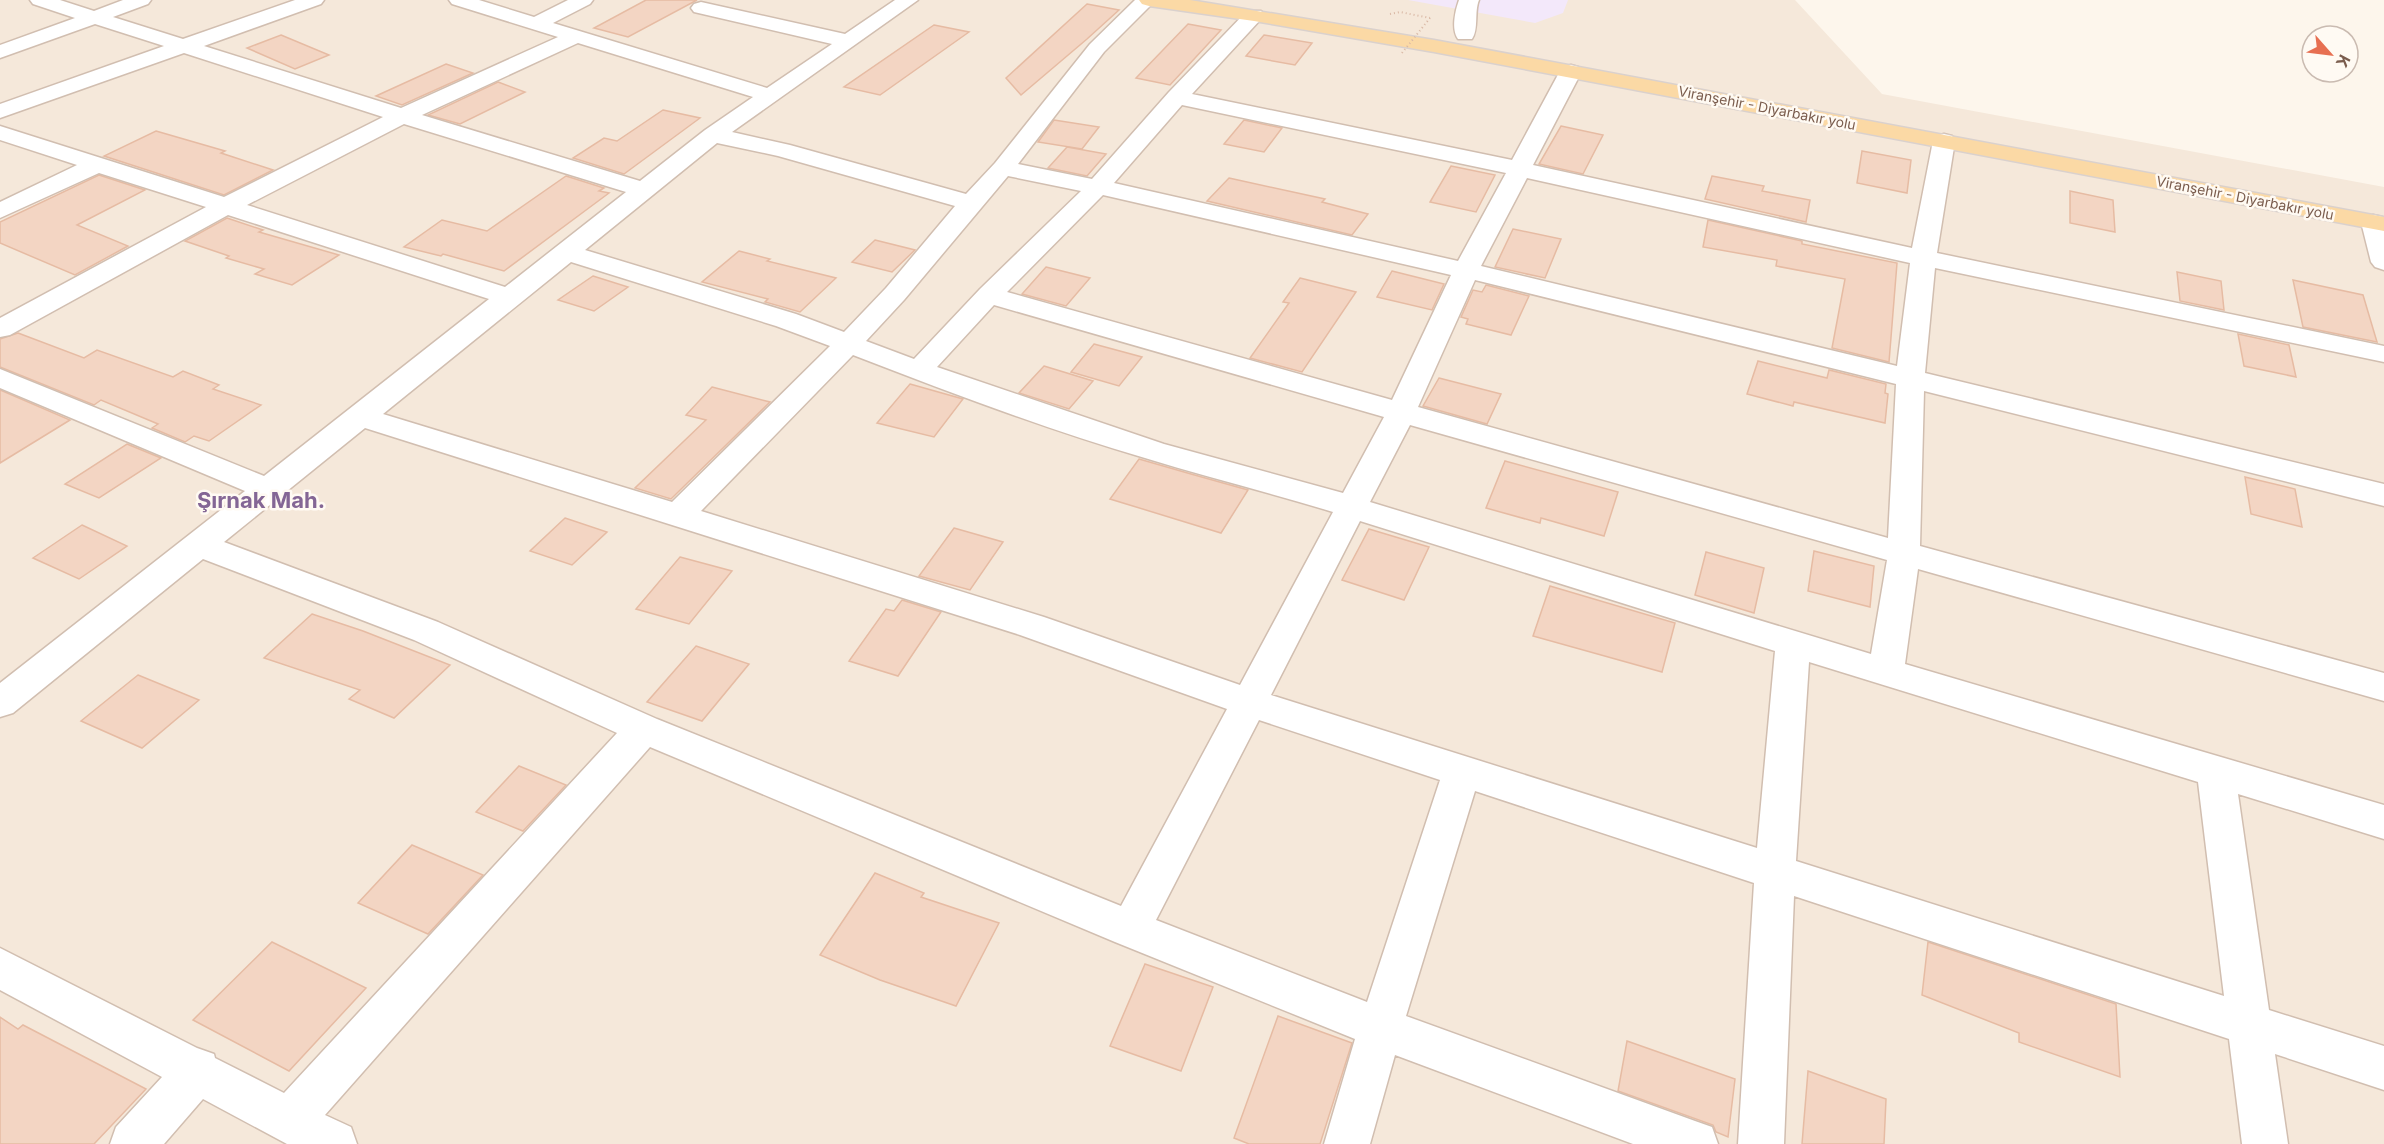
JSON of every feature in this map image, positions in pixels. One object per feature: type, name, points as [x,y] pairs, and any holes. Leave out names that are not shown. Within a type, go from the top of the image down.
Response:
[{"type":"main road","name":"Viranşehir - Diyarbakır yolu","points":[[1147,0],[1260,8],[1465,35],[2380,217]]},
{"type":"main road","name":"Viranşehir - Diyarbakır yolu","points":[[1260,8],[1571,71],[1944,141],[2380,217]]},
{"type":"street","points":[[40,0],[402,116],[643,190]]},
{"type":"street","points":[[0,52],[141,0]]},
{"type":"street","points":[[0,111],[314,0]]},
{"type":"street","points":[[459,0],[769,95]]},
{"type":"street","points":[[535,24],[583,0]]},
{"type":"street","points":[[677,516],[850,344],[1003,168],[1098,48],[1147,0]]},
{"type":"street","points":[[1465,35],[1465,10],[1470,0]]},
{"type":"street","points":[[0,703],[712,135],[905,1]]},
{"type":"street","points":[[701,8],[847,41]]},
{"type":"street","points":[[919,370],[989,295],[1098,187],[1260,8]]},
{"type":"street","points":[[0,329],[226,206],[402,116],[576,36]]},
{"type":"street","points":[[1130,929],[1401,413],[1466,271],[1571,71]]},
{"type":"street","points":[[1178,97],[1923,258],[2384,354]]},
{"type":"street","points":[[0,133],[508,297]]},
{"type":"street","points":[[712,135],[782,150],[971,203]]},
{"type":"street","points":[[1886,672],[1904,554],[1910,379],[1923,258],[1944,141]]},
{"type":"street","points":[[0,210],[97,165]]},
{"type":"street","points":[[1003,168],[1098,187],[1466,271],[2384,495]]},
{"type":"street","points":[[2380,217],[2384,262]]},
{"type":"street","points":[[566,252],[786,320],[965,388],[1155,451],[1271,482],[1793,644],[2384,822]]},
{"type":"street","points":[[989,295],[1401,413],[2384,687]]},
{"type":"street","points":[[0,378],[268,489]]},
{"type":"street","points":[[359,416],[1032,626],[1248,702],[2384,1068]]},
{"type":"street","points":[[200,545],[426,631],[644,729],[1130,929],[1380,1028],[1695,1144]]},
{"type":"street","points":[[1761,1144],[1775,871],[1793,644]]},
{"type":"street","points":[[289,1121],[644,729]]},
{"type":"street","points":[[1347,1144],[1380,1028],[1462,771]]},
{"type":"street","points":[[2216,771],[2265,1144]]},
{"type":"street","points":[[0,968],[198,1070],[334,1144]]},
{"type":"street","points":[[133,1144],[198,1070]]},
{"type":"path","points":[[1390,14],[1400,12],[1430,18],[1402,53]]},
{"type":"shaded area","points":[[0,0],[1795,0],[1882,94],[2384,187],[2384,1144],[0,1144]]},
{"type":"shaded area","points":[[1408,0],[1568,0],[1563,13],[1535,23]]},
{"type":"building","points":[[646,0],[697,0],[628,37],[594,28]]},
{"type":"building","points":[[1087,4],[1119,10],[1021,95],[1006,78]]},
{"type":"building","points":[[1188,24],[1221,30],[1170,85],[1136,78]]},
{"type":"building","points":[[934,25],[969,32],[880,95],[844,87]]},
{"type":"building","points":[[281,35],[329,55],[295,69],[247,48]]},
{"type":"building","points":[[1264,35],[1312,43],[1295,65],[1246,56]]},
{"type":"building","points":[[446,64],[473,73],[402,105],[376,96]]},
{"type":"building","points":[[498,82],[525,92],[460,124],[428,115]]},
{"type":"building","points":[[663,110],[700,118],[624,174],[573,158],[604,138],[617,141]]},
{"type":"building","points":[[1054,120],[1099,127],[1082,149],[1038,142]]},
{"type":"building","points":[[1244,120],[1282,128],[1264,152],[1224,144]]},
{"type":"building","points":[[1561,126],[1603,135],[1583,174],[1539,164]]},
{"type":"building","points":[[156,131],[225,151],[221,153],[273,170],[224,195],[104,156]]},
{"type":"building","points":[[1067,147],[1106,154],[1087,176],[1048,168]]},
{"type":"building","points":[[1862,151],[1911,160],[1907,193],[1857,183]]},
{"type":"building","points":[[1451,166],[1495,175],[1476,212],[1430,202]]},
{"type":"building","points":[[99,175],[145,190],[77,225],[128,246],[75,275],[0,243],[0,222]]},
{"type":"building","points":[[566,176],[604,188],[599,191],[609,193],[504,271],[443,254],[441,256],[404,247],[442,220],[487,231]]},
{"type":"building","points":[[1712,176],[1764,186],[1762,191],[1810,200],[1806,222],[1705,199]]},
{"type":"building","points":[[1229,178],[1325,199],[1322,202],[1368,214],[1352,235],[1207,201]]},
{"type":"building","points":[[2070,191],[2113,200],[2115,232],[2070,223]]},
{"type":"building","points":[[227,218],[263,230],[259,232],[339,255],[292,285],[255,274],[264,269],[226,258],[229,256],[185,241]]},
{"type":"building","points":[[1708,220],[1802,241],[1802,244],[1897,263],[1889,362],[1832,348],[1845,279],[1776,266],[1777,260],[1703,247]]},
{"type":"building","points":[[1513,229],[1561,239],[1545,278],[1495,267]]},
{"type":"building","points":[[875,240],[915,250],[892,272],[852,262]]},
{"type":"building","points":[[739,251],[770,259],[767,261],[836,278],[800,312],[765,302],[768,299],[702,282]]},
{"type":"building","points":[[1046,267],[1090,278],[1066,306],[1022,294]]},
{"type":"building","points":[[1392,271],[1444,284],[1432,310],[1377,297]]},
{"type":"building","points":[[2177,272],[2221,281],[2224,310],[2180,301]]},
{"type":"building","points":[[593,276],[628,287],[594,311],[558,300]]},
{"type":"building","points":[[1300,278],[1356,292],[1302,372],[1250,358],[1289,303],[1283,302]]},
{"type":"building","points":[[2293,280],[2363,295],[2377,342],[2303,327]]},
{"type":"building","points":[[1486,285],[1529,296],[1511,335],[1466,324],[1468,319],[1461,317],[1473,290],[1482,292]]},
{"type":"building","points":[[18,333],[84,358],[97,350],[173,377],[183,371],[219,385],[213,389],[261,405],[209,441],[194,436],[185,442],[152,428],[158,424],[101,400],[94,405],[0,367],[0,339]]},
{"type":"building","points":[[2238,334],[2289,345],[2296,377],[2244,366]]},
{"type":"building","points":[[1094,344],[1142,357],[1119,386],[1071,372]]},
{"type":"building","points":[[1758,361],[1827,378],[1829,370],[1886,384],[1885,393],[1888,394],[1885,423],[1794,402],[1793,406],[1747,394]]},
{"type":"building","points":[[1044,366],[1093,381],[1069,409],[1019,393]]},
{"type":"building","points":[[1439,378],[1501,394],[1487,424],[1423,406]]},
{"type":"building","points":[[910,384],[963,399],[934,437],[877,423]]},
{"type":"building","points":[[712,387],[770,402],[671,499],[635,488],[706,420],[686,415]]},
{"type":"building","points":[[0,390],[70,420],[0,463]]},
{"type":"building","points":[[127,444],[161,458],[99,498],[65,484]]},
{"type":"building","points":[[1139,459],[1248,490],[1221,533],[1110,499]]},
{"type":"building","points":[[1505,461],[1618,492],[1604,536],[1541,518],[1540,523],[1486,508]]},
{"type":"building","points":[[2245,477],[2295,489],[2302,527],[2251,514]]},
{"type":"building","points":[[565,518],[607,532],[572,565],[530,551]]},
{"type":"building","points":[[82,525],[127,546],[79,579],[33,558]]},
{"type":"building","points":[[954,528],[1003,542],[970,590],[919,576]]},
{"type":"building","points":[[1369,529],[1429,547],[1404,600],[1342,580]]},
{"type":"building","points":[[1814,551],[1874,566],[1870,607],[1808,591]]},
{"type":"building","points":[[1706,552],[1764,568],[1754,613],[1695,595]]},
{"type":"building","points":[[680,557],[732,571],[689,624],[636,609]]},
{"type":"building","points":[[1550,586],[1675,623],[1662,672],[1533,636]]},
{"type":"building","points":[[902,600],[941,612],[898,676],[849,661],[886,609],[894,611]]},
{"type":"building","points":[[312,614],[450,665],[394,718],[349,699],[360,690],[264,658]]},
{"type":"building","points":[[696,646],[749,664],[702,721],[647,702]]},
{"type":"building","points":[[138,675],[199,700],[142,748],[81,721]]},
{"type":"building","points":[[519,766],[566,785],[523,831],[476,812]]},
{"type":"building","points":[[412,845],[483,875],[428,934],[358,903]]},
{"type":"building","points":[[875,873],[924,893],[921,897],[999,923],[956,1006],[880,980],[820,955]]},
{"type":"building","points":[[272,942],[366,988],[289,1071],[193,1020]]},
{"type":"building","points":[[1928,942],[2116,1004],[2120,1077],[2019,1042],[2019,1033],[1922,995]]},
{"type":"building","points":[[1145,964],[1213,987],[1181,1071],[1110,1046]]},
{"type":"building","points":[[1278,1016],[1352,1043],[1320,1144],[1249,1144],[1234,1138]]},
{"type":"building","points":[[0,1017],[18,1029],[23,1025],[146,1089],[94,1144],[0,1144]]},
{"type":"building","points":[[1627,1041],[1735,1079],[1728,1137],[1716,1132],[1713,1125],[1618,1091]]},
{"type":"building","points":[[1808,1071],[1886,1099],[1884,1144],[1802,1144]]},
{"type":"district","name":"Şırnak Mah.","points":[[261,500]]}]
